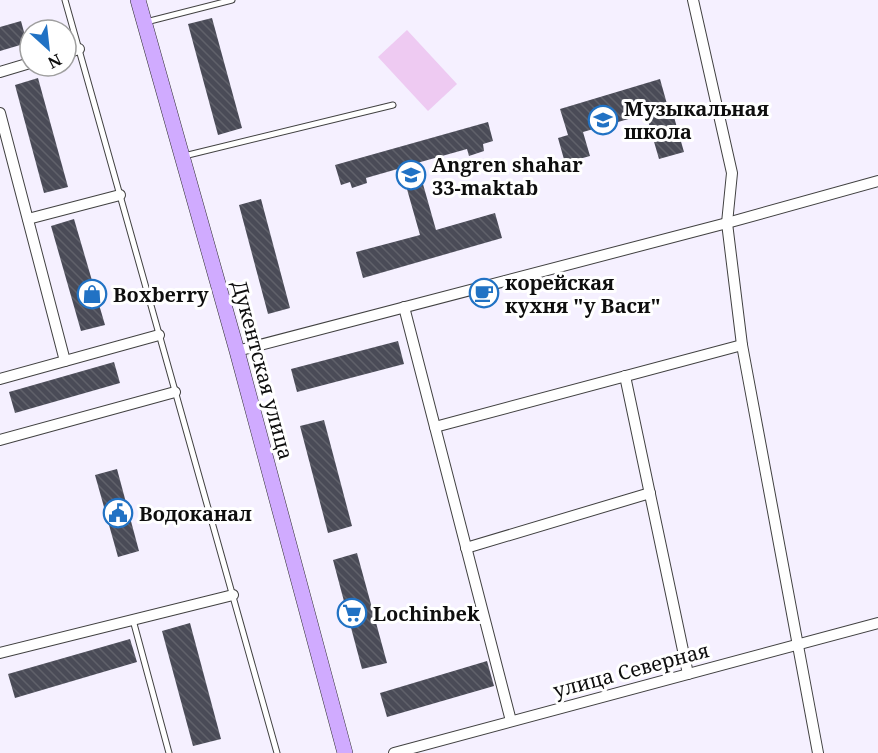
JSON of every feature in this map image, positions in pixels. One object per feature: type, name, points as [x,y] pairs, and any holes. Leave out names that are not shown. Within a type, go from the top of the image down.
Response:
[{"type":"main road","name":"Дукентская улица","points":[[138,0],[237,351],[345,753]]},
{"type":"street","points":[[693,0],[732,173],[727,224],[742,345],[818,753]]},
{"type":"street","points":[[0,72],[18,67]]},
{"type":"street","points":[[0,113],[65,361]]},
{"type":"street","points":[[237,351],[727,224],[878,182]]},
{"type":"street","points":[[28,219],[120,195]]},
{"type":"street","points":[[404,307],[511,721]]},
{"type":"street","points":[[0,379],[159,335]]},
{"type":"street","points":[[435,427],[742,345]]},
{"type":"street","points":[[625,376],[688,674]]},
{"type":"street","points":[[0,440],[175,392]]},
{"type":"street","points":[[466,548],[650,493]]},
{"type":"street","points":[[0,653],[233,595]]},
{"type":"street","name":"улица Северная","points":[[394,753],[878,622]]},
{"type":"lane","points":[[65,0],[277,753]]},
{"type":"lane","points":[[144,22],[232,0]]},
{"type":"lane","points":[[182,157],[393,105]]},
{"type":"lane","points":[[133,620],[169,753]]},
{"type":"shaded area","points":[[407,30],[457,84],[428,111],[378,57]]},
{"type":"building","points":[[212,18],[242,128],[218,135],[188,24]]},
{"type":"building","points":[[18,22],[18,46],[0,51],[0,27]]},
{"type":"building","points":[[38,78],[68,187],[44,193],[15,85]]},
{"type":"building","points":[[660,79],[667,104],[670,103],[684,152],[659,159],[646,114],[583,132],[590,156],[565,163],[558,138],[568,135],[560,109]]},
{"type":"building","points":[[488,122],[493,141],[483,144],[484,151],[469,156],[467,149],[417,163],[436,230],[495,213],[502,238],[363,278],[356,252],[420,235],[401,168],[366,178],[367,183],[352,188],[350,182],[341,185],[335,165]]},
{"type":"building","points":[[261,199],[290,308],[268,314],[239,205]]},
{"type":"building","points":[[74,219],[105,325],[81,331],[51,226]]},
{"type":"building","points":[[398,341],[404,364],[297,392],[291,369]]},
{"type":"building","points":[[114,362],[120,383],[15,413],[9,392]]},
{"type":"building","points":[[324,420],[352,526],[328,533],[300,426]]},
{"type":"building","points":[[117,469],[139,551],[118,557],[95,475]]},
{"type":"building","points":[[357,553],[387,663],[362,669],[333,560]]},
{"type":"building","points":[[190,623],[221,739],[193,746],[162,631]]},
{"type":"building","points":[[130,639],[137,662],[15,698],[8,674]]},
{"type":"building","points":[[487,661],[494,686],[387,717],[380,693]]},
{"type":"place","name":"Музыкальная школа","points":[[603,120]]},
{"type":"place","name":"Angren shahar 33-maktab","points":[[411,175]]},
{"type":"place","name":"корейская кухня \"у Васи\"","points":[[484,293]]},
{"type":"place","name":"Boxberry","points":[[92,294]]},
{"type":"place","name":"Водоканал","points":[[118,513]]},
{"type":"place","name":"Lochinbek","points":[[352,613]]}]
